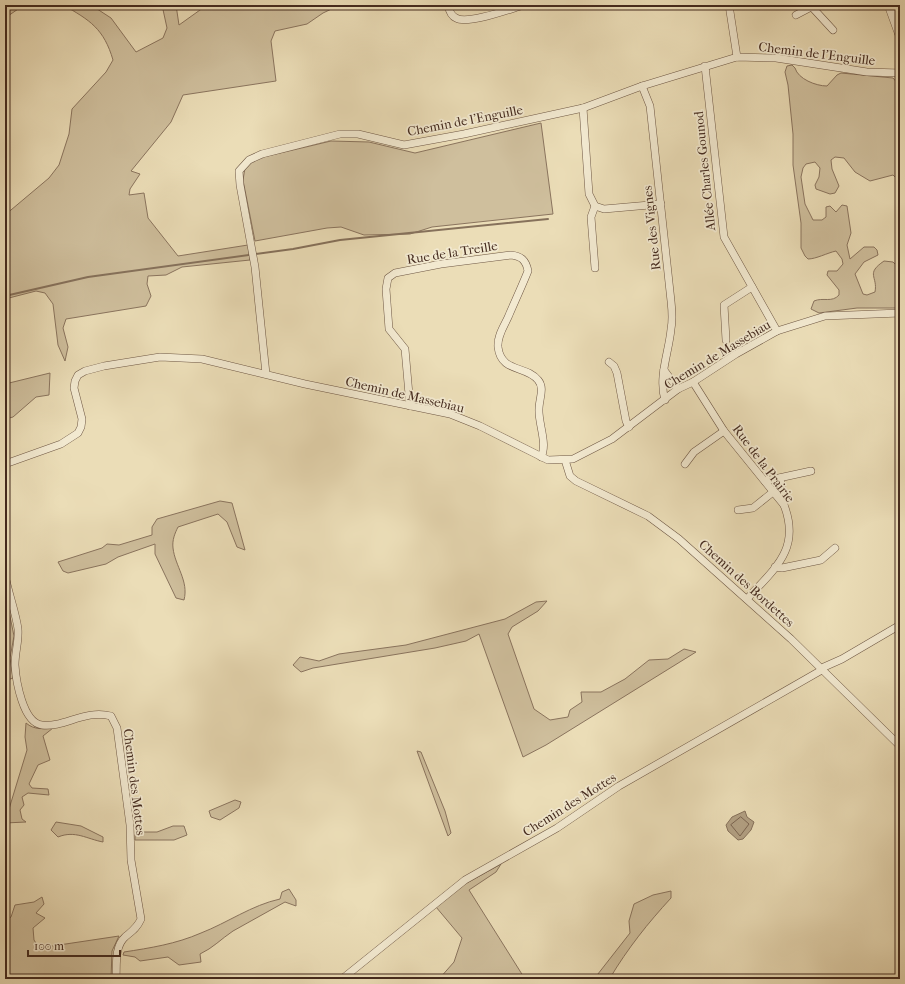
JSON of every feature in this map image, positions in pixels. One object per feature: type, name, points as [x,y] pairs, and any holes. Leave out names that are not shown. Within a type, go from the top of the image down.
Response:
[{"type":"street","points":[[448,5],[450,12],[455,18],[466,20],[524,5]]},
{"type":"street","points":[[729,5],[737,57]]},
{"type":"street","points":[[888,5],[900,38]]},
{"type":"street","points":[[894,5],[900,26]]},
{"type":"street","points":[[796,15],[813,6],[833,30]]},
{"type":"street","name":"Chemin de l'Enguille","points":[[266,374],[256,274],[240,185],[239,171],[249,160],[262,154],[340,134],[358,134],[404,145],[464,134],[583,108],[642,86],[737,57],[782,59],[867,72],[900,73]]},
{"type":"street","name":"Allée Charles Gounod","points":[[705,66],[724,237],[777,331]]},
{"type":"street","name":"Rue des Vignes","points":[[642,86],[650,106],[672,318],[664,370],[663,386],[665,400]]},
{"type":"street","points":[[583,108],[589,194],[594,206],[591,217],[595,268]]},
{"type":"street","points":[[594,206],[604,209],[661,204]]},
{"type":"street","name":"Rue de la Treille","points":[[410,406],[406,349],[389,329],[386,289],[388,278],[395,273],[441,264],[511,255],[521,258],[524,260],[528,270],[503,327],[498,345],[502,358],[507,364],[536,377],[540,382],[539,410],[543,449],[541,457]]},
{"type":"street","points":[[726,340],[724,304],[752,287]]},
{"type":"street","name":"Chemin de Massebiau","points":[[5,464],[61,444],[78,434],[82,419],[74,388],[78,375],[104,366],[160,357],[202,359],[436,411],[463,418],[541,457],[554,461],[565,460],[583,455],[629,427],[678,389],[693,382],[736,354],[777,331],[825,316],[900,313]]},
{"type":"street","points":[[609,362],[614,366],[617,373],[626,421],[629,427]]},
{"type":"street","points":[[664,370],[678,389]]},
{"type":"street","name":"Rue de la Prairie","points":[[693,382],[724,431],[784,505],[789,519],[790,538],[788,548],[775,567],[747,599]]},
{"type":"street","points":[[685,464],[694,452],[724,431]]},
{"type":"street","name":"Chemin des Bordettes","points":[[565,460],[570,476],[576,481],[648,516],[660,524],[747,599],[828,674],[900,746]]},
{"type":"street","points":[[765,481],[811,471]]},
{"type":"street","points":[[780,478],[784,505]]},
{"type":"street","points":[[738,510],[753,508],[773,492]]},
{"type":"street","points":[[775,567],[782,568],[821,560],[835,548]]},
{"type":"street","name":"Chemin des Mottes","points":[[5,575],[17,626],[16,673],[25,707],[31,720],[43,725],[93,714],[103,714],[111,716],[117,728],[130,825],[131,860],[141,919],[138,926],[120,943],[117,950],[116,979]]},
{"type":"street","points":[[828,674],[842,659],[900,625]]},
{"type":"street","name":"Chemin des Mottes","points":[[342,979],[465,880],[557,828],[619,786],[822,669],[842,659]]},
{"type":"shaded area","points":[[5,5],[24,5],[5,18]]},
{"type":"shaded area","points":[[63,5],[91,5],[111,18],[136,52],[163,38],[167,28],[162,5],[176,5],[179,25],[207,5],[340,5],[323,13],[307,24],[275,31],[271,41],[276,81],[183,95],[171,122],[131,171],[140,174],[130,189],[129,195],[144,193],[148,218],[178,256],[248,245],[250,260],[182,267],[166,275],[148,276],[147,284],[151,296],[146,306],[66,319],[63,328],[68,347],[65,361],[58,345],[53,304],[45,293],[36,291],[5,299],[5,215],[49,178],[59,165],[69,134],[72,109],[106,72],[113,60],[105,40],[95,26]]},
{"type":"shaded area","points":[[792,65],[804,79],[823,86],[827,86],[837,75],[841,73],[893,78],[900,86],[900,197],[896,178],[893,175],[870,181],[855,172],[844,158],[835,157],[831,160],[832,169],[839,186],[835,193],[830,194],[816,189],[815,185],[819,177],[820,168],[815,162],[806,164],[803,168],[801,177],[805,204],[813,220],[822,220],[826,217],[826,207],[830,206],[836,212],[842,205],[847,206],[851,233],[847,245],[850,259],[864,247],[874,247],[877,250],[878,255],[864,262],[855,274],[863,294],[867,295],[875,292],[874,272],[878,265],[884,261],[893,262],[900,269],[900,308],[857,308],[819,313],[811,309],[814,301],[833,299],[839,295],[839,290],[827,275],[828,271],[837,271],[843,264],[842,259],[836,251],[808,259],[801,248],[801,223],[793,165],[793,134],[788,85],[785,72],[787,66]]},
{"type":"shaded area","points":[[541,123],[553,214],[432,227],[410,234],[364,235],[341,227],[327,228],[255,241],[243,180],[245,168],[251,160],[331,141],[369,142],[415,153]]},
{"type":"shaded area","points":[[50,373],[49,395],[36,397],[13,417],[5,419],[5,384]]},
{"type":"shaded area","points":[[220,501],[232,503],[245,550],[237,547],[227,522],[218,514],[178,527],[173,539],[173,548],[185,586],[184,600],[176,598],[155,554],[155,544],[118,557],[106,564],[68,573],[63,571],[58,562],[102,548],[107,544],[119,545],[152,535],[152,527],[157,519]]},
{"type":"shaded area","points":[[5,592],[14,636],[10,658],[13,678],[5,681]]},
{"type":"shaded area","points":[[547,601],[538,611],[512,627],[508,634],[534,709],[550,720],[568,717],[570,710],[582,702],[581,692],[601,692],[625,679],[649,660],[668,659],[684,649],[696,652],[546,745],[523,757],[479,634],[466,641],[435,648],[313,668],[301,672],[293,665],[300,657],[319,661],[339,654],[406,645],[505,619],[536,602]]},
{"type":"shaded area","points":[[26,723],[36,728],[53,728],[43,736],[50,760],[38,765],[29,784],[32,788],[48,789],[49,795],[28,793],[22,797],[24,805],[20,810],[22,819],[26,822],[5,823],[5,811],[9,809],[27,750],[25,737]]},
{"type":"shaded area","points":[[417,751],[421,752],[445,811],[451,833],[448,836]]},
{"type":"shaded area","points":[[235,800],[241,802],[239,808],[220,820],[211,817],[209,811]]},
{"type":"shaded area","points":[[56,822],[81,826],[103,837],[103,842],[70,834],[58,837],[51,830]]},
{"type":"shaded area","points":[[173,826],[184,826],[187,835],[174,840],[135,840],[135,832],[157,832]]},
{"type":"shaded area","points":[[501,864],[496,872],[469,890],[525,979],[439,979],[454,962],[462,938],[436,907],[465,884]]},
{"type":"shaded area","points":[[289,889],[296,900],[296,906],[285,902],[233,931],[205,952],[200,954],[201,962],[179,965],[168,957],[140,961],[135,957],[123,955],[124,952],[163,945],[192,937],[260,905],[280,899],[282,892]]},
{"type":"shaded area","points":[[671,891],[671,898],[639,936],[610,978],[594,979],[630,933],[629,921],[634,904],[653,895]]},
{"type":"shaded area","points":[[42,897],[44,904],[36,913],[45,918],[33,928],[34,940],[39,948],[119,936],[112,951],[111,979],[5,979],[5,921],[11,917],[15,905],[34,902]]},
{"type":"water","points":[[745,811],[747,817],[754,822],[751,830],[743,839],[738,840],[728,831],[726,825],[732,817]]},
{"type":"waterway","points":[[5,296],[88,277],[293,249],[340,240],[548,219]]}]
